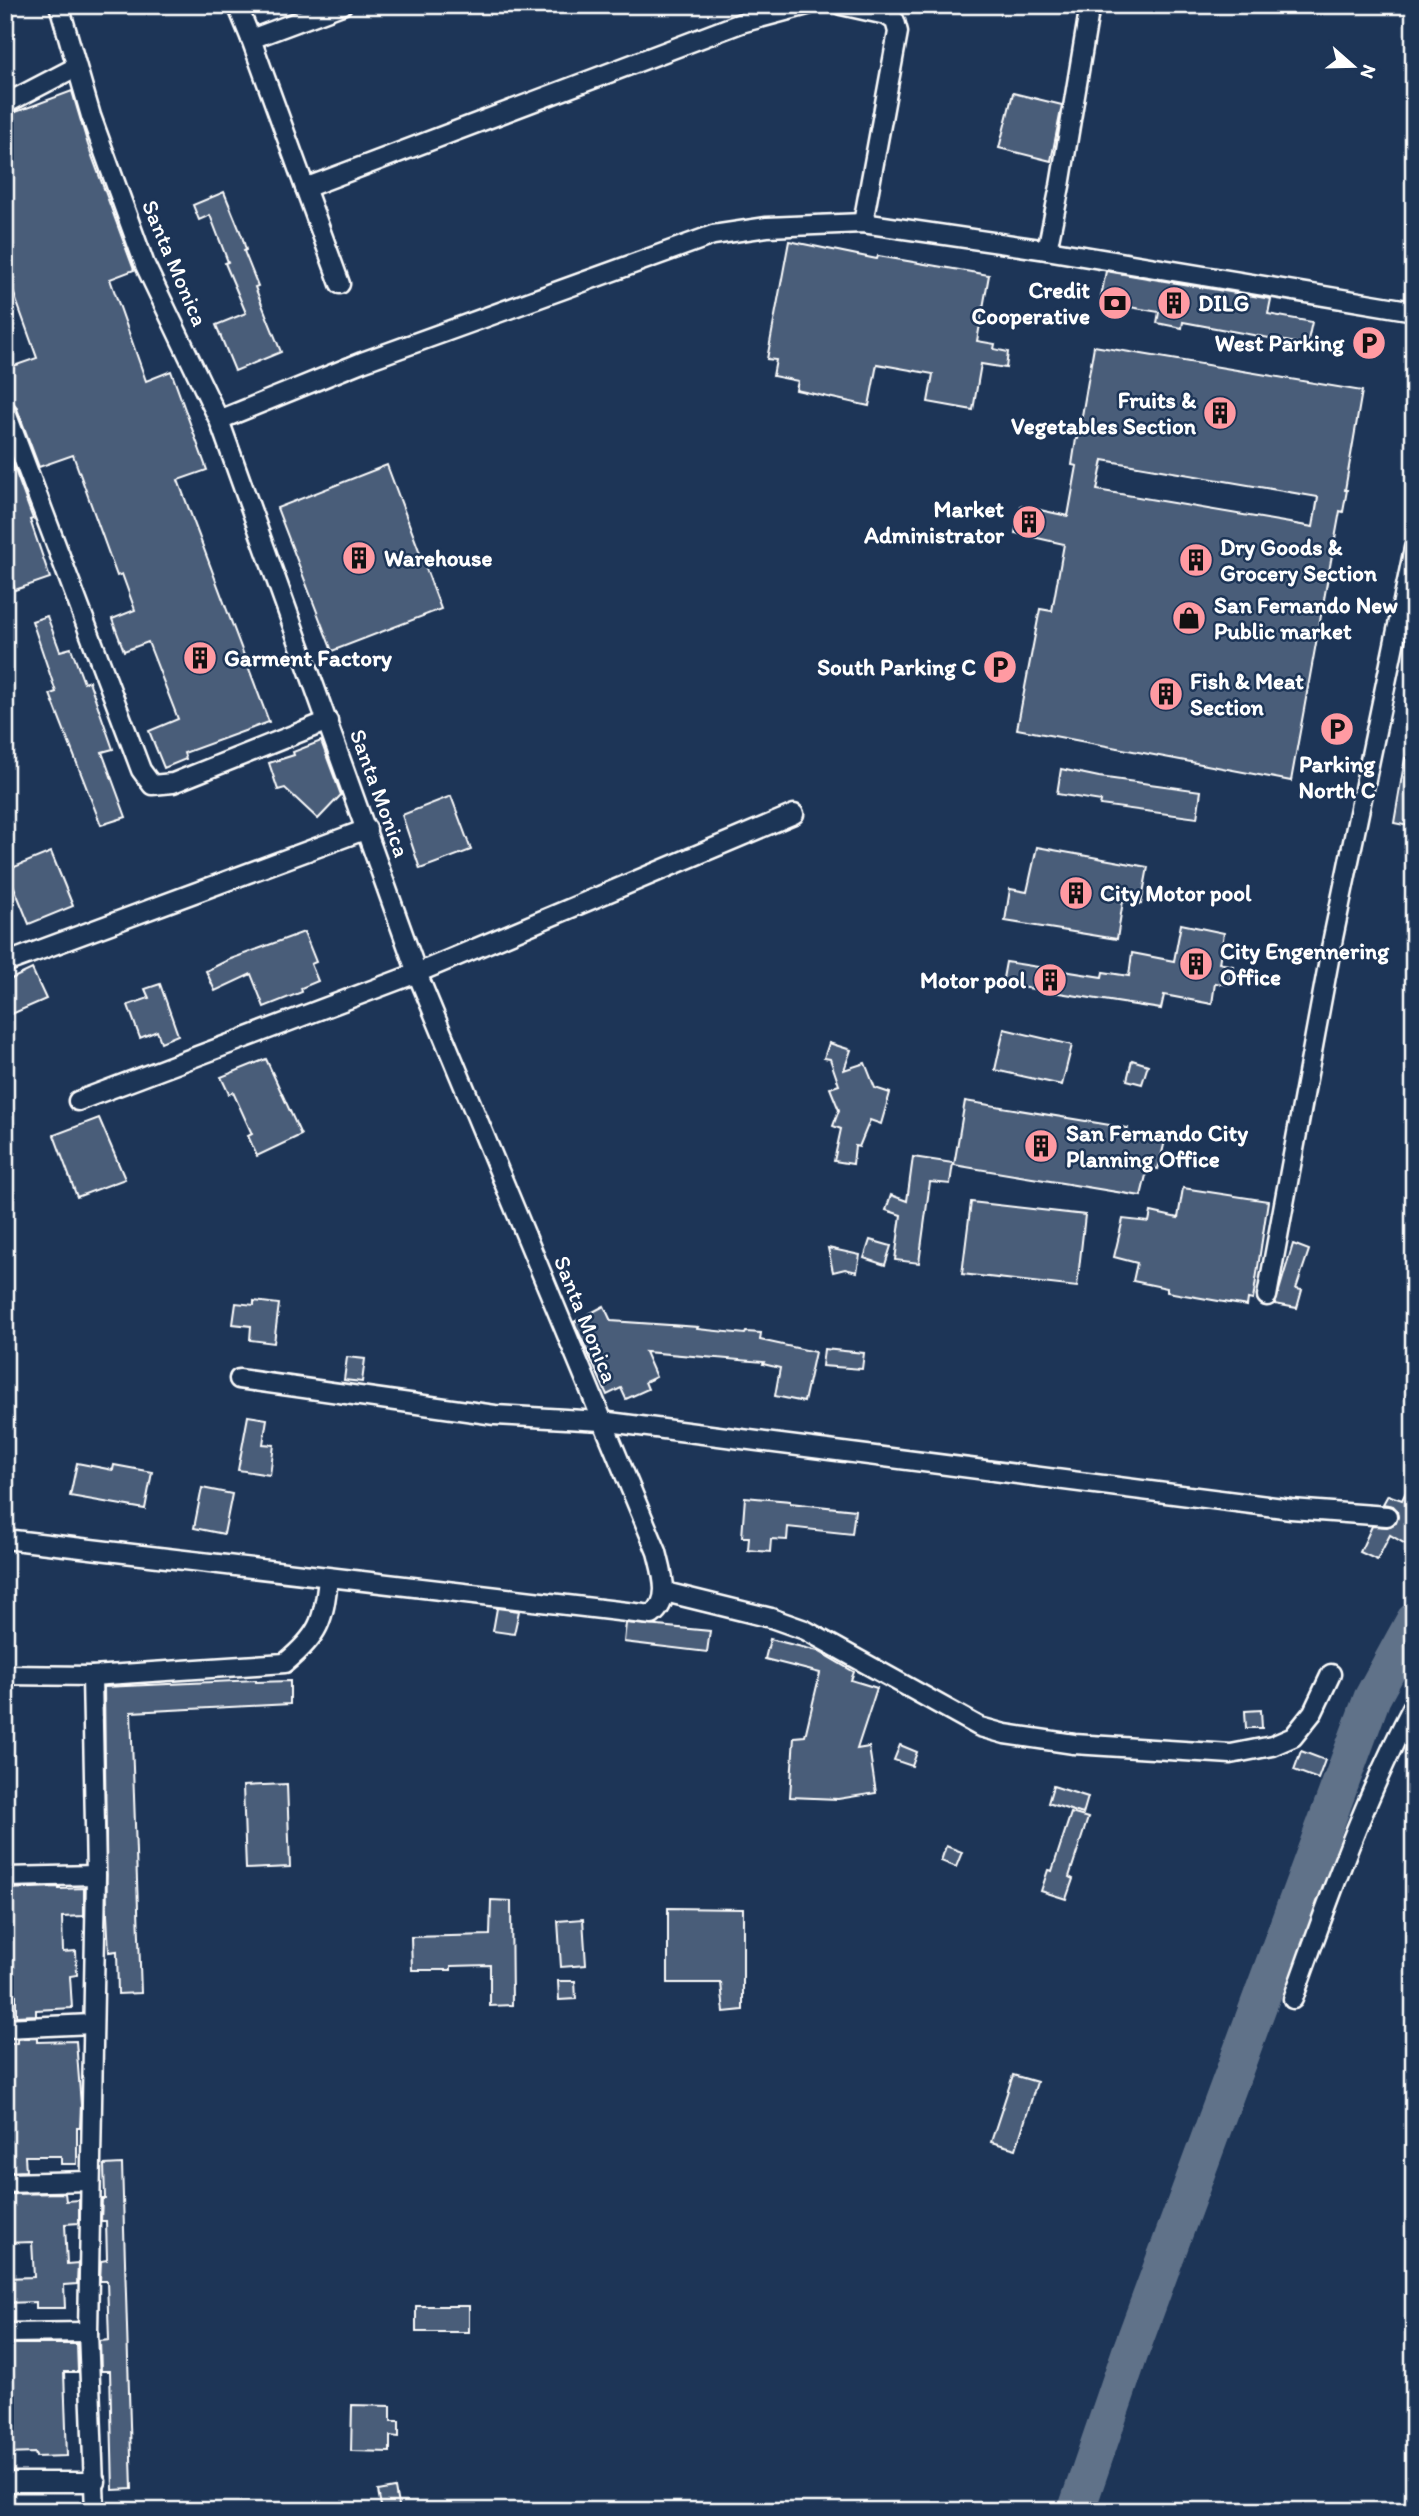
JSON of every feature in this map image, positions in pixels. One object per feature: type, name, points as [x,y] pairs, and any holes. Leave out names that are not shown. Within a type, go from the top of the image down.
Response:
[{"type":"street","name":"Santa Monica","points":[[59,5],[76,67],[145,265],[219,420],[417,973],[657,1552],[665,1592]]},
{"type":"street","points":[[237,5],[340,284]]},
{"type":"street","points":[[251,39],[342,5]]},
{"type":"street","points":[[734,5],[741,23]]},
{"type":"street","points":[[305,188],[741,23],[807,5]]},
{"type":"street","points":[[841,5],[886,15],[895,21],[898,32],[863,223]]},
{"type":"street","points":[[1047,250],[1090,5]]},
{"type":"street","points":[[5,104],[76,67]]},
{"type":"street","points":[[219,420],[362,362],[713,235],[767,227],[863,223],[1047,250],[1414,311]]},
{"type":"street","points":[[5,410],[141,770],[152,785],[173,783],[328,721]]},
{"type":"street","points":[[1267,1296],[1330,951],[1414,548]]},
{"type":"street","points":[[78,1101],[417,973],[794,814]]},
{"type":"street","points":[[5,963],[367,829]]},
{"type":"street","points":[[239,1379],[495,1415],[601,1420],[1291,1509],[1387,1516]]},
{"type":"street","points":[[5,1539],[652,1615],[662,1604],[665,1592],[771,1618],[806,1630],[980,1727],[1005,1734],[1074,1744],[1231,1754],[1272,1746],[1293,1737],[1313,1712],[1331,1674]]},
{"type":"street","points":[[5,1675],[92,1676],[285,1663],[306,1645],[316,1632],[326,1607],[328,1578]]},
{"type":"street","points":[[92,1676],[96,1875],[88,2332],[96,2511]]},
{"type":"street","points":[[1293,1999],[1346,1849],[1389,1752],[1414,1704]]},
{"type":"street","points":[[5,1877],[96,1875]]},
{"type":"street","points":[[5,2028],[92,2024]]},
{"type":"street","points":[[5,2183],[90,2181]]},
{"type":"street","points":[[5,2333],[88,2332]]},
{"type":"street","points":[[5,2483],[96,2482]]},
{"type":"building","points":[[72,91],[88,145],[134,270],[110,279],[146,381],[171,371],[207,470],[178,480],[269,722],[184,753],[186,759],[164,768],[149,731],[178,719],[148,642],[124,651],[112,619],[135,610],[122,574],[117,576],[73,455],[39,467],[16,406],[5,399],[5,369],[37,358],[5,269],[5,116]]},
{"type":"building","points":[[1013,93],[1062,105],[1051,161],[999,148]]},
{"type":"building","points":[[224,192],[242,236],[246,250],[244,251],[258,286],[255,287],[281,352],[235,371],[216,325],[246,313],[225,263],[228,262],[210,215],[199,220],[193,205]]},
{"type":"building","points":[[789,241],[877,259],[878,256],[989,275],[977,341],[995,344],[994,349],[1008,352],[1006,368],[981,364],[973,410],[928,402],[933,374],[877,364],[869,406],[796,390],[798,381],[773,376],[776,360],[767,359]]},
{"type":"building","points":[[1106,271],[1271,299],[1268,314],[1312,322],[1307,345],[1183,322],[1182,328],[1157,323],[1159,312],[1100,302]]},
{"type":"building","name":"San Fernando New Public market","points":[[1094,346],[1362,391],[1343,512],[1340,511],[1291,781],[1017,729],[1040,609],[1052,611],[1064,544],[1015,533],[1021,506],[1068,516],[1077,466],[1072,465]],"holes":[[[1103,460],[1318,497],[1313,527],[1097,490]]]},
{"type":"building","points":[[5,443],[33,519],[30,520],[50,578],[15,590],[5,562]]},
{"type":"building","name":"Warehouse","points":[[387,465],[441,609],[332,651],[277,508]]},
{"type":"building","points":[[47,616],[60,651],[71,648],[84,683],[89,681],[113,749],[102,752],[126,817],[101,825],[50,694],[56,692],[32,621]]},
{"type":"building","points":[[321,741],[341,795],[318,819],[285,788],[278,790],[269,763],[294,755],[293,752]]},
{"type":"building","points":[[1405,758],[1414,759],[1414,827],[1394,823]]},
{"type":"building","points":[[1061,769],[1201,791],[1197,818],[1100,805],[1101,801],[1057,794]]},
{"type":"building","points":[[451,796],[471,850],[420,869],[402,815]]},
{"type":"building","name":"City Motor pool","points":[[1037,847],[1148,867],[1141,904],[1123,901],[1117,939],[1005,921],[1010,889],[1027,892]]},
{"type":"building","points":[[51,852],[73,906],[29,924],[7,870]]},
{"type":"building","points":[[1181,924],[1224,933],[1219,963],[1233,966],[1229,985],[1215,983],[1212,1004],[1164,995],[1161,1009],[1002,984],[1006,962],[1102,977],[1103,972],[1129,976],[1132,953],[1174,961]]},
{"type":"building","points":[[304,932],[316,962],[311,964],[318,981],[301,988],[302,992],[264,1007],[251,974],[215,991],[206,971]]},
{"type":"building","points":[[32,969],[46,999],[5,1017],[5,982]]},
{"type":"building","points":[[160,984],[178,1035],[161,1042],[157,1031],[140,1038],[128,1005],[149,998],[145,989]]},
{"type":"building","points":[[1004,1029],[1072,1045],[1062,1085],[995,1070]]},
{"type":"building","points":[[829,1043],[851,1050],[844,1070],[865,1063],[875,1088],[890,1093],[881,1124],[870,1120],[859,1147],[855,1146],[853,1164],[834,1161],[841,1129],[833,1126],[839,1110],[830,1088],[839,1085],[830,1059],[824,1058]]},
{"type":"building","points":[[266,1059],[301,1135],[257,1156],[248,1136],[252,1134],[233,1092],[229,1094],[221,1077]]},
{"type":"building","points":[[1132,1060],[1148,1065],[1142,1084],[1127,1080]]},
{"type":"building","name":"San Fernando City Planning Office","points":[[965,1101],[1128,1128],[1127,1132],[1165,1141],[1158,1169],[1148,1167],[1141,1196],[954,1165]]},
{"type":"building","points":[[99,1118],[125,1179],[77,1197],[54,1135]]},
{"type":"building","points":[[913,1157],[953,1163],[950,1184],[930,1182],[919,1263],[895,1260],[901,1215],[886,1210],[891,1195],[907,1201]]},
{"type":"building","points":[[1183,1188],[1268,1201],[1253,1300],[1248,1299],[1247,1306],[1167,1292],[1167,1288],[1133,1281],[1137,1263],[1114,1257],[1123,1219],[1149,1222],[1151,1212],[1178,1218]]},
{"type":"building","points":[[971,1202],[1085,1215],[1077,1287],[962,1274]]},
{"type":"building","points":[[870,1240],[891,1246],[885,1265],[864,1258]]},
{"type":"building","points":[[1293,1244],[1309,1250],[1296,1289],[1302,1290],[1297,1308],[1275,1304]]},
{"type":"building","points":[[828,1248],[860,1255],[857,1272],[845,1269],[833,1272]]},
{"type":"building","points":[[254,1301],[279,1304],[274,1343],[250,1340],[251,1326],[233,1324],[236,1303],[254,1305]]},
{"type":"building","points":[[604,1306],[611,1321],[698,1327],[697,1329],[745,1334],[761,1333],[760,1340],[815,1352],[804,1402],[775,1396],[780,1368],[763,1364],[764,1362],[645,1352],[656,1377],[645,1382],[648,1389],[626,1399],[621,1388],[607,1395],[574,1322]]},
{"type":"building","points":[[824,1349],[864,1353],[862,1369],[822,1366]]},
{"type":"building","points":[[347,1357],[365,1359],[362,1382],[344,1380]]},
{"type":"building","points":[[248,1416],[267,1419],[263,1444],[274,1445],[270,1475],[238,1470]]},
{"type":"building","points":[[77,1463],[113,1470],[114,1465],[152,1472],[145,1509],[70,1496]]},
{"type":"building","points":[[1414,1476],[1414,1549],[1390,1535],[1377,1560],[1360,1552],[1372,1526],[1387,1527],[1396,1523],[1397,1510],[1393,1506],[1383,1504],[1388,1495],[1402,1500]]},
{"type":"building","points":[[202,1488],[232,1494],[224,1534],[194,1528]]},
{"type":"building","points":[[745,1497],[855,1510],[852,1534],[788,1527],[787,1540],[771,1539],[770,1552],[748,1550],[749,1537],[742,1537]]},
{"type":"building","points":[[497,1608],[519,1611],[514,1634],[493,1631]]},
{"type":"building","points":[[626,1623],[710,1631],[707,1652],[624,1642]]},
{"type":"building","points":[[770,1639],[818,1651],[854,1672],[851,1680],[877,1688],[857,1749],[869,1747],[876,1793],[838,1799],[790,1797],[794,1737],[805,1736],[820,1673],[765,1659]]},
{"type":"building","points":[[290,1681],[290,1704],[131,1712],[141,1993],[118,1994],[117,1951],[109,1952],[107,1915],[104,1687]]},
{"type":"building","points":[[1261,1710],[1262,1728],[1246,1728],[1245,1711]]},
{"type":"building","points":[[900,1745],[917,1752],[912,1766],[894,1760]]},
{"type":"building","points":[[1301,1751],[1325,1760],[1318,1779],[1294,1770]]},
{"type":"building","points":[[287,1784],[290,1867],[246,1869],[243,1786]]},
{"type":"building","points":[[1053,1786],[1088,1797],[1083,1814],[1048,1803]]},
{"type":"building","points":[[1071,1813],[1088,1818],[1069,1877],[1073,1879],[1066,1899],[1041,1891],[1048,1870],[1052,1871]]},
{"type":"building","points":[[946,1846],[962,1852],[956,1867],[941,1861]]},
{"type":"building","points":[[84,1888],[84,1916],[62,1917],[63,1952],[76,1951],[77,1975],[70,1976],[72,2008],[36,2010],[36,2015],[16,2016],[16,1995],[5,1995],[5,1889]]},
{"type":"building","points":[[491,1900],[511,1901],[512,2005],[490,2006],[490,1965],[451,1966],[451,1970],[412,1970],[411,1937],[490,1935]]},
{"type":"building","points":[[668,1908],[743,1909],[743,2010],[724,2012],[721,1983],[668,1983]]},
{"type":"building","points":[[583,1919],[586,1965],[561,1967],[558,1921]]},
{"type":"building","points":[[558,1981],[575,1981],[576,1999],[559,2000]]},
{"type":"building","points":[[37,2038],[37,2042],[76,2041],[81,2105],[80,2128],[77,2128],[77,2164],[61,2164],[61,2156],[25,2156],[26,2171],[5,2172],[5,2045],[17,2043],[17,2039]]},
{"type":"building","points":[[1013,2075],[1037,2082],[1016,2149],[991,2142]]},
{"type":"building","points":[[122,2164],[132,2489],[113,2490],[110,2371],[101,2371],[100,2341],[109,2340],[107,2281],[100,2281],[101,2261],[107,2260],[106,2221],[101,2221],[102,2199],[105,2199],[104,2165]]},
{"type":"building","points":[[65,2193],[66,2201],[79,2200],[79,2223],[65,2224],[67,2264],[78,2263],[77,2284],[64,2285],[65,2308],[36,2308],[36,2302],[5,2303],[5,2278],[34,2277],[32,2242],[5,2243],[5,2194]]},
{"type":"building","points":[[416,2306],[469,2306],[469,2332],[416,2332]]},
{"type":"building","points":[[5,2344],[77,2344],[78,2372],[64,2372],[67,2456],[5,2454]]},
{"type":"building","points":[[352,2405],[391,2406],[391,2421],[399,2421],[399,2437],[390,2436],[390,2452],[351,2451]]},
{"type":"building","points":[[395,2488],[399,2511],[382,2511],[378,2491]]},
{"type":"waterway","points":[[1076,2511],[1130,2353],[1372,1698],[1414,1621]]},
{"type":"place","name":"Credit Cooperative","points":[[1115,303]]},
{"type":"place","name":"DILG","points":[[1174,303]]},
{"type":"place","name":"West Parking","points":[[1369,343]]},
{"type":"place","name":"Fruits & Vegetables Section","points":[[1220,413]]},
{"type":"place","name":"Market Administrator","points":[[1029,522]]},
{"type":"place","name":"Warehouse","points":[[359,558]]},
{"type":"place","name":"Dry Goods & Grocery Section","points":[[1196,560]]},
{"type":"place","name":"San Fernando New Public market","points":[[1189,618]]},
{"type":"place","name":"Garment Factory","points":[[200,658]]},
{"type":"place","name":"South Parking C","points":[[1000,667]]},
{"type":"place","name":"Fish & Meat Section","points":[[1166,694]]},
{"type":"place","name":"Parking North C","points":[[1337,729]]},
{"type":"place","name":"City Motor pool","points":[[1076,893]]},
{"type":"place","name":"City Engennering Office","points":[[1196,964]]},
{"type":"place","name":"Motor pool","points":[[1050,980]]},
{"type":"place","name":"San Fernando City Planning Office","points":[[1041,1146]]}]
